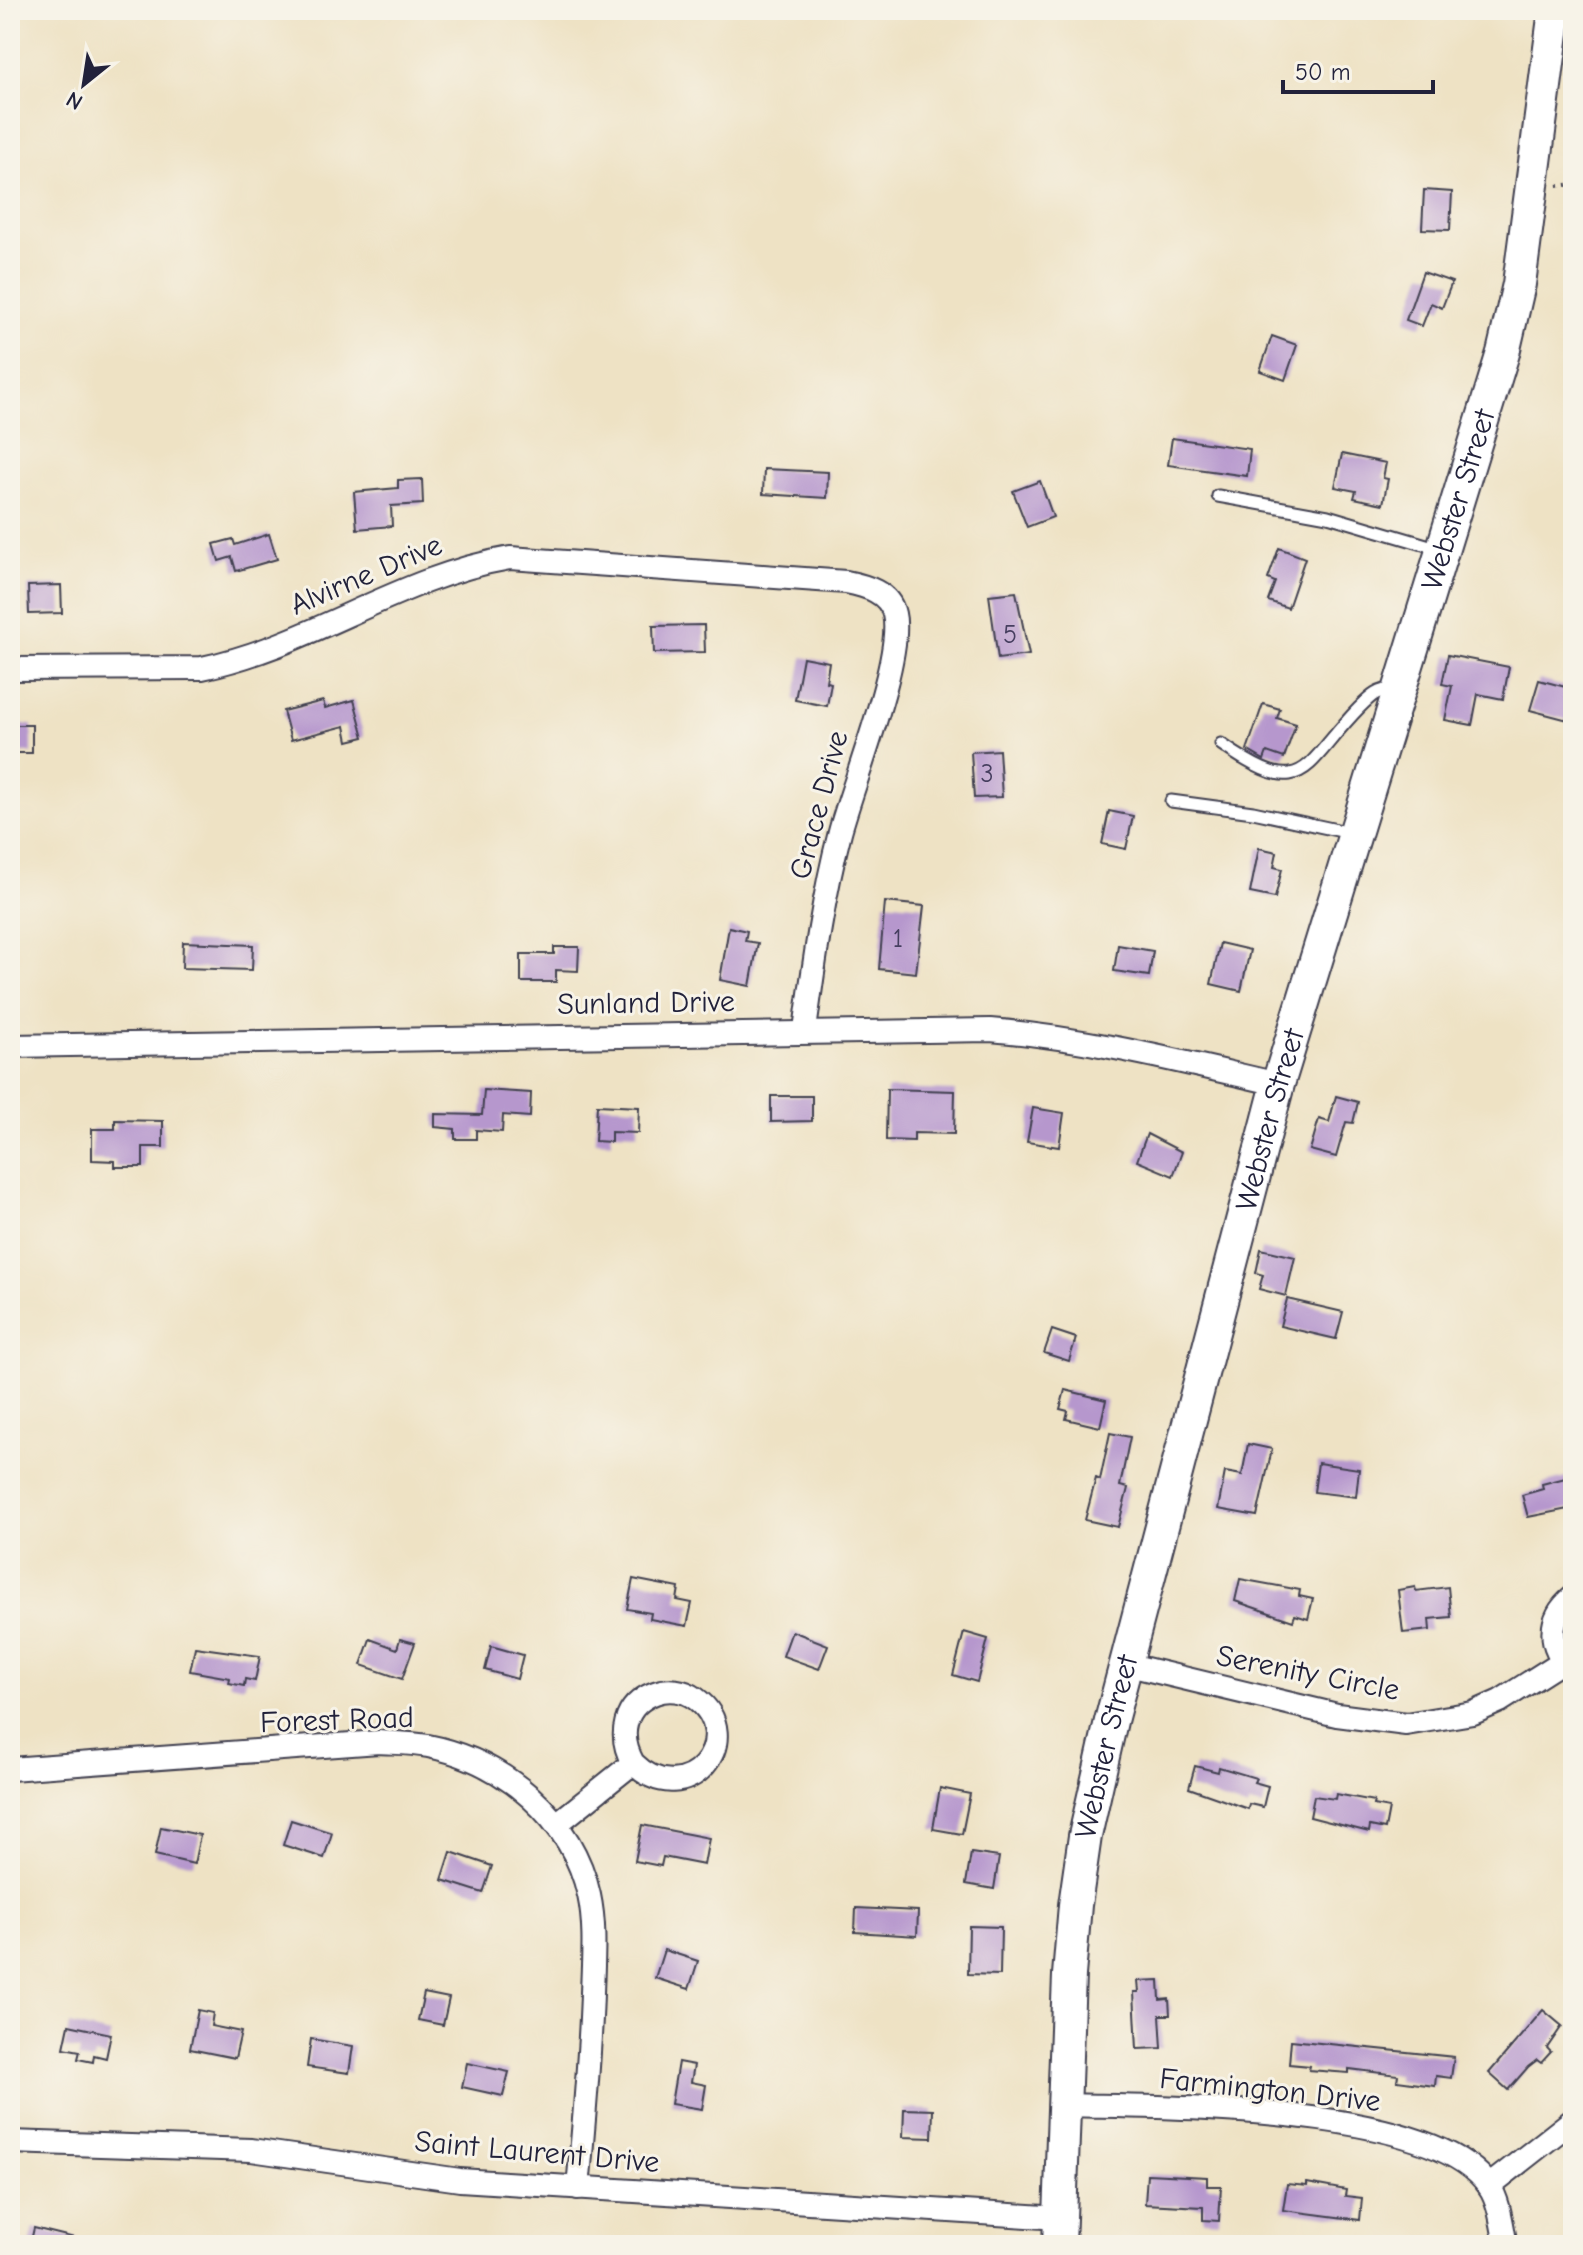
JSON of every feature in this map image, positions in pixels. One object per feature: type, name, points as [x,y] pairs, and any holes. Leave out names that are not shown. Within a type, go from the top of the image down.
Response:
[{"type":"main road","name":"Webster Street","points":[[1060,2231],[1075,1905],[1085,1836],[1125,1664],[1278,1084],[1503,353],[1519,284],[1555,10]]},
{"type":"street","name":"Alvirne Drive","points":[[10,669],[202,668],[225,663],[291,639],[419,581],[464,566],[510,558],[846,582],[876,591],[887,600]]},
{"type":"street","name":"Grace Drive","points":[[805,1030],[817,940],[837,845],[895,645],[895,618],[887,600]]},
{"type":"street","name":"Sunland Drive","points":[[10,1046],[805,1030],[990,1030],[1045,1035],[1278,1084]]},
{"type":"street","name":"Serenity Circle","points":[[1125,1664],[1337,1715],[1406,1724],[1473,1713],[1568,1665],[1552,1634],[1554,1620],[1561,1607],[1573,1597]]},
{"type":"street","points":[[661,1690],[691,1695],[704,1704],[716,1732],[709,1760],[699,1771],[686,1779],[657,1780],[633,1763],[623,1734],[634,1705],[661,1690]]},
{"type":"street","name":"Forest Road","points":[[10,1769],[379,1742],[427,1746],[474,1760],[516,1784],[558,1823],[575,1851],[589,1895],[594,1941],[590,2060],[578,2188]]},
{"type":"street","points":[[558,1823],[633,1763]]},
{"type":"street","name":"Farmington Drive","points":[[1064,2105],[1215,2110],[1371,2126],[1446,2153],[1489,2186]]},
{"type":"street","points":[[1506,2245],[1489,2186],[1573,2120]]},
{"type":"street","name":"Saint Laurent Drive","points":[[10,2142],[251,2150],[460,2180],[1060,2231]]},
{"type":"lane","points":[[1218,496],[1328,516],[1444,550]]},
{"type":"lane","points":[[1221,744],[1252,765],[1287,776],[1308,769],[1377,690],[1400,688]]},
{"type":"lane","points":[[1171,801],[1253,812],[1355,834]]},
{"type":"building","points":[[1424,190],[1452,192],[1450,230],[1422,229]]},
{"type":"building","points":[[1423,272],[1452,282],[1442,308],[1431,303],[1422,326],[1406,320]]},
{"type":"building","points":[[1272,336],[1297,345],[1285,380],[1260,371]]},
{"type":"building","points":[[1172,438],[1250,449],[1247,476],[1168,465]]},
{"type":"building","points":[[1342,454],[1386,463],[1383,478],[1388,479],[1383,504],[1354,498],[1356,491],[1335,487]]},
{"type":"building","points":[[764,469],[828,472],[827,498],[763,494]]},
{"type":"building","points":[[422,479],[423,504],[391,506],[392,526],[357,529],[354,492],[398,488],[398,480]]},
{"type":"building","points":[[1040,481],[1053,517],[1027,527],[1013,491]]},
{"type":"building","points":[[269,534],[277,559],[236,571],[232,557],[219,561],[214,544],[233,539],[235,545]]},
{"type":"building","points":[[1279,548],[1305,558],[1288,608],[1268,601],[1275,582],[1268,579]]},
{"type":"building","points":[[61,585],[62,613],[29,614],[28,586]]},
{"type":"building","points":[[1016,592],[1029,655],[998,659],[989,595]]},
{"type":"building","points":[[704,625],[705,652],[654,653],[653,626]]},
{"type":"building","points":[[1448,655],[1509,667],[1503,699],[1478,694],[1472,725],[1445,720],[1452,686],[1442,684]]},
{"type":"building","points":[[803,657],[829,662],[826,682],[831,683],[827,706],[795,700]]},
{"type":"building","points":[[1539,680],[1573,689],[1568,720],[1530,710]]},
{"type":"building","points":[[354,700],[364,737],[348,741],[345,726],[291,740],[283,711],[323,701],[325,708]]},
{"type":"building","points":[[1263,704],[1280,709],[1277,718],[1296,724],[1284,758],[1267,752],[1264,760],[1247,750]]},
{"type":"building","points":[[10,725],[32,725],[32,753],[10,753]]},
{"type":"building","points":[[999,750],[1002,797],[974,798],[971,752]]},
{"type":"building","points":[[1109,811],[1133,816],[1126,849],[1102,844]]},
{"type":"building","points":[[1259,848],[1277,852],[1274,867],[1282,869],[1275,898],[1250,893]]},
{"type":"building","points":[[885,902],[924,906],[916,973],[879,969]]},
{"type":"building","points":[[729,927],[747,931],[745,941],[758,943],[750,986],[720,980]]},
{"type":"building","points":[[183,942],[253,945],[252,970],[182,968]]},
{"type":"building","points":[[1220,943],[1250,950],[1241,991],[1211,984]]},
{"type":"building","points":[[1118,945],[1153,951],[1149,976],[1114,971]]},
{"type":"building","points":[[554,947],[579,947],[578,971],[556,970],[556,982],[521,982],[521,954],[554,954]]},
{"type":"building","points":[[887,1089],[955,1091],[954,1134],[914,1133],[914,1141],[886,1140]]},
{"type":"building","points":[[484,1090],[531,1093],[530,1117],[503,1115],[502,1132],[476,1130],[476,1139],[455,1139],[455,1129],[435,1127],[435,1114],[482,1115]]},
{"type":"building","points":[[771,1096],[812,1096],[812,1121],[771,1122]]},
{"type":"building","points":[[1336,1096],[1358,1102],[1353,1123],[1346,1122],[1336,1157],[1310,1150],[1319,1119],[1329,1122]]},
{"type":"building","points":[[597,1105],[639,1107],[638,1133],[611,1132],[611,1142],[595,1141]]},
{"type":"building","points":[[1033,1108],[1064,1113],[1059,1147],[1027,1142]]},
{"type":"building","points":[[115,1120],[163,1121],[163,1147],[143,1147],[143,1167],[115,1167],[115,1161],[92,1160],[92,1129],[115,1129]]},
{"type":"building","points":[[1147,1134],[1182,1152],[1173,1176],[1137,1161]]},
{"type":"building","points":[[1261,1249],[1295,1257],[1286,1296],[1259,1289],[1263,1275],[1256,1273]]},
{"type":"building","points":[[1287,1299],[1343,1312],[1336,1339],[1280,1326]]},
{"type":"building","points":[[1052,1330],[1076,1338],[1069,1361],[1044,1353]]},
{"type":"building","points":[[1065,1390],[1106,1400],[1100,1427],[1066,1419],[1068,1411],[1060,1409]]},
{"type":"building","points":[[1110,1433],[1130,1437],[1120,1486],[1128,1488],[1118,1527],[1085,1520],[1096,1478],[1100,1480]]},
{"type":"building","points":[[1248,1444],[1272,1449],[1257,1516],[1218,1509],[1225,1472],[1242,1475]]},
{"type":"building","points":[[1318,1463],[1359,1469],[1356,1497],[1314,1492]]},
{"type":"building","points":[[1573,1476],[1573,1508],[1528,1517],[1522,1495],[1543,1489],[1542,1484]]},
{"type":"building","points":[[633,1579],[679,1588],[677,1600],[692,1603],[687,1626],[650,1619],[651,1613],[627,1609]]},
{"type":"building","points":[[1240,1579],[1300,1590],[1299,1596],[1313,1599],[1308,1619],[1295,1615],[1293,1621],[1235,1601]]},
{"type":"building","points":[[1415,1587],[1416,1591],[1448,1587],[1451,1617],[1429,1619],[1430,1630],[1403,1633],[1398,1590]]},
{"type":"building","points":[[792,1631],[828,1645],[819,1669],[783,1656]]},
{"type":"building","points":[[964,1632],[988,1639],[977,1682],[953,1675]]},
{"type":"building","points":[[370,1639],[397,1649],[400,1639],[415,1643],[402,1679],[361,1665]]},
{"type":"building","points":[[491,1646],[523,1655],[517,1679],[485,1670]]},
{"type":"building","points":[[195,1647],[260,1656],[255,1681],[245,1679],[244,1686],[229,1683],[230,1678],[190,1671]]},
{"type":"building","points":[[1195,1766],[1218,1772],[1219,1767],[1256,1778],[1254,1782],[1268,1786],[1263,1807],[1249,1804],[1248,1809],[1189,1788]]},
{"type":"building","points":[[940,1788],[970,1794],[962,1834],[933,1829]]},
{"type":"building","points":[[1336,1794],[1374,1801],[1373,1805],[1389,1808],[1385,1829],[1370,1826],[1369,1832],[1310,1817],[1314,1796],[1335,1799]]},
{"type":"building","points":[[291,1820],[332,1833],[324,1858],[283,1845]]},
{"type":"building","points":[[642,1825],[709,1838],[704,1865],[663,1857],[661,1866],[635,1861]]},
{"type":"building","points":[[161,1827],[200,1835],[194,1864],[155,1855]]},
{"type":"building","points":[[451,1852],[492,1866],[483,1893],[442,1880]]},
{"type":"building","points":[[971,1853],[999,1857],[994,1889],[966,1884]]},
{"type":"building","points":[[856,1908],[918,1911],[917,1936],[855,1932]]},
{"type":"building","points":[[969,1926],[1001,1927],[1000,1975],[968,1974]]},
{"type":"building","points":[[664,1950],[698,1961],[689,1989],[655,1978]]},
{"type":"building","points":[[1159,1980],[1160,2000],[1169,1999],[1170,2015],[1160,2015],[1162,2048],[1137,2049],[1134,1992],[1139,1992],[1138,1981]]},
{"type":"building","points":[[424,1993],[449,1998],[443,2025],[418,2020]]},
{"type":"building","points":[[198,2010],[213,2013],[211,2026],[241,2032],[235,2058],[190,2049]]},
{"type":"building","points":[[1543,2010],[1562,2026],[1547,2048],[1551,2052],[1541,2063],[1537,2060],[1528,2067],[1508,2090],[1489,2073]]},
{"type":"building","points":[[69,2025],[111,2034],[106,2058],[94,2055],[93,2062],[78,2059],[80,2051],[64,2048]]},
{"type":"building","points":[[311,2039],[353,2046],[349,2073],[307,2067]]},
{"type":"building","points":[[1291,2040],[1454,2057],[1451,2078],[1436,2076],[1435,2086],[1397,2081],[1398,2075],[1349,2069],[1349,2073],[1309,2070],[1310,2066],[1289,2064]]},
{"type":"building","points":[[678,2062],[694,2065],[691,2082],[706,2085],[702,2109],[671,2104]]},
{"type":"building","points":[[467,2063],[509,2072],[503,2096],[462,2087]]},
{"type":"building","points":[[904,2109],[933,2110],[932,2138],[903,2137]]},
{"type":"building","points":[[1147,2174],[1207,2177],[1207,2186],[1221,2186],[1219,2221],[1203,2220],[1203,2207],[1145,2204]]},
{"type":"building","points":[[1307,2183],[1346,2190],[1345,2196],[1362,2198],[1360,2220],[1283,2210],[1287,2184],[1307,2186]]},
{"type":"building","points":[[34,2228],[79,2239],[79,2245],[30,2245]]}]
